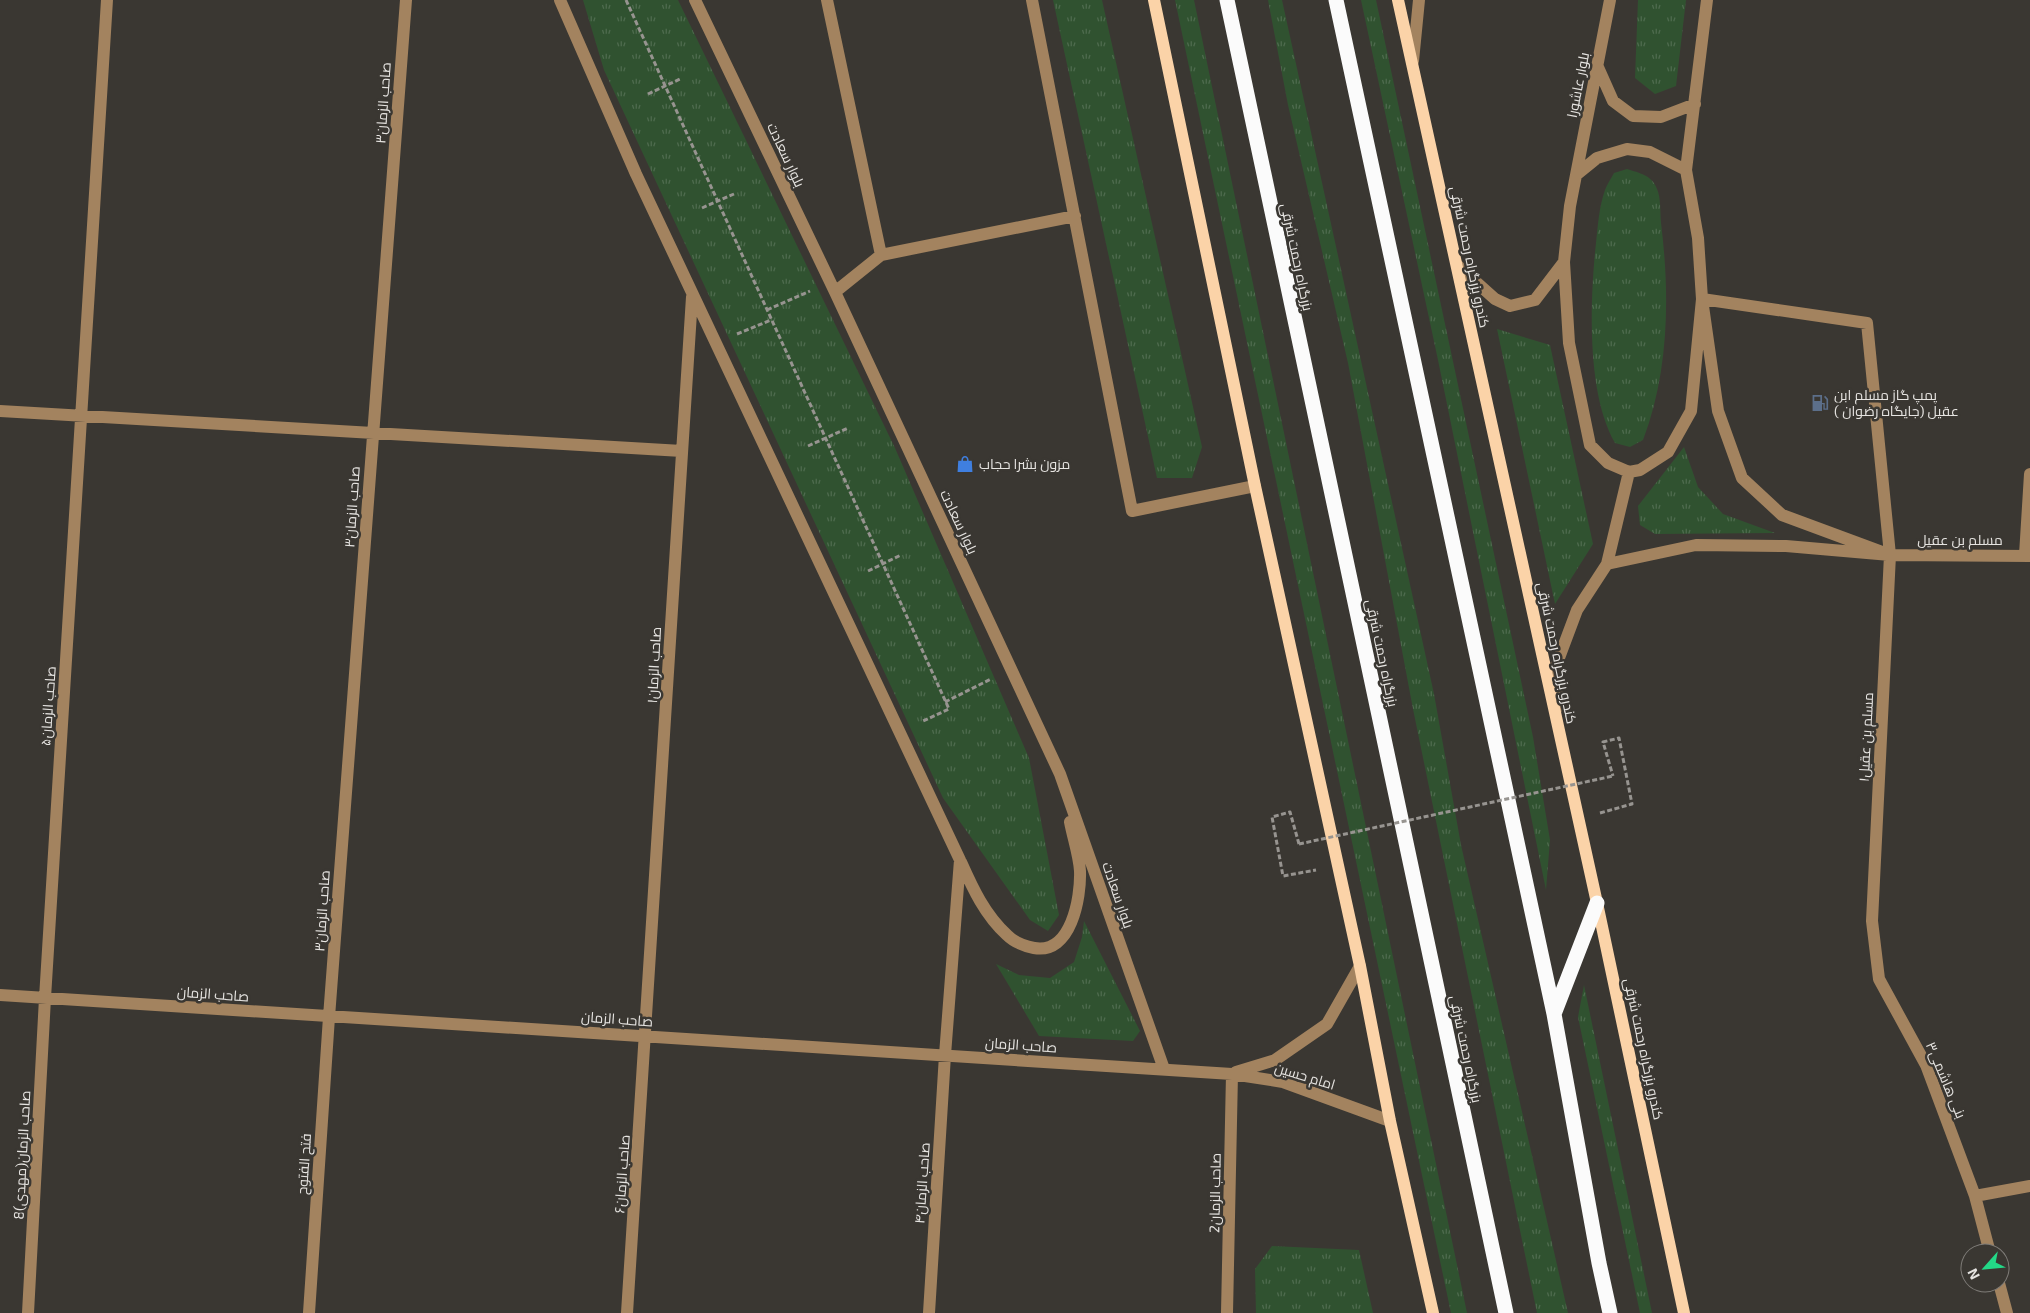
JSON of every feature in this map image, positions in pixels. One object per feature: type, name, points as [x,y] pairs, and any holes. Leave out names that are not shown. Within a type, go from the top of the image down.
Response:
[{"type":"highway","name":"بزرگراه رحمت شرقی","points":[[1227,0],[1506,1313]]},
{"type":"highway","points":[[1336,0],[1554,1014],[1598,1263],[1610,1313]]},
{"type":"highway","points":[[1554,1014],[1597,903]]},
{"type":"main road","points":[[1154,0],[1255,486],[1360,966],[1390,1121],[1433,1313]]},
{"type":"main road","name":"کندرو بزرگراه رحمت شرقی","points":[[1398,0],[1597,903],[1684,1313]]},
{"type":"street","name":"صاحب الزمان۵","points":[[45,998],[106,0]]},
{"type":"street","name":"صاحب الزمان۳","points":[[329,1016],[406,0]]},
{"type":"street","points":[[560,0],[636,174],[692,295],[960,860],[986,911],[1008,936],[1025,946],[1042,950],[1057,943],[1068,929],[1078,899],[1080,870],[1060,774]]},
{"type":"street","name":"بلوار سعادت","points":[[695,0],[833,287],[1060,774],[1164,1069]]},
{"type":"street","points":[[827,0],[881,255]]},
{"type":"street","points":[[1032,0],[1132,511],[1255,486]]},
{"type":"street","points":[[1412,66],[1419,0]]},
{"type":"street","name":"بلوار عاشورا","points":[[1610,0],[1570,206],[1564,262],[1569,342],[1590,445],[1608,463],[1629,472]]},
{"type":"street","points":[[1707,0],[1686,170],[1698,238],[1702,299],[1718,411],[1742,478],[1782,515],[1890,555]]},
{"type":"street","points":[[1597,66],[1613,101],[1633,116],[1661,118],[1695,104]]},
{"type":"street","points":[[1576,175],[1597,158],[1627,149],[1650,152],[1686,170]]},
{"type":"street","points":[[833,287],[881,255],[1075,216]]},
{"type":"street","points":[[1457,265],[1495,299],[1510,306],[1535,300],[1564,262]]},
{"type":"street","name":"صاحب الزمان۱","points":[[646,1036],[692,295]]},
{"type":"street","points":[[1558,730],[1556,666],[1577,610],[1607,564],[1629,472],[1640,470],[1668,452],[1691,411],[1702,299]]},
{"type":"street","name":"مسلم بن عقیل۱","points":[[1702,299],[1867,324],[1890,555],[1872,921]]},
{"type":"street","points":[[0,411],[682,451]]},
{"type":"street","points":[[2028,556],[2030,474]]},
{"type":"street","name":"مسلم بن عقیل","points":[[1607,564],[1696,545],[1786,546],[1890,555],[2028,556]]},
{"type":"street","points":[[945,1056],[960,860]]},
{"type":"street","name":"بنی هاشمی۳","points":[[1872,921],[1879,979],[1926,1065],[1974,1196],[1987,1243]]},
{"type":"street","name":"امام حسین","points":[[1232,1074],[1275,1060],[1327,1024],[1360,966]]},
{"type":"street","name":"صاحب الزمان","points":[[0,995],[1232,1074]]},
{"type":"street","name":"8صاحب الزمان(مهدی)","points":[[28,1313],[45,998]]},
{"type":"street","name":"فتح الفتوح","points":[[309,1313],[329,1016]]},
{"type":"street","name":"صاحب الزمان۶","points":[[628,1313],[646,1036]]},
{"type":"street","name":"صاحب الزمان۴","points":[[929,1313],[945,1056]]},
{"type":"street","name":"امام حسین","points":[[1232,1074],[1283,1082],[1390,1121]]},
{"type":"street","name":"2صاحب الزمان","points":[[1227,1313],[1232,1074]]},
{"type":"street","points":[[1974,1196],[2030,1186]]},
{"type":"street","points":[[2002,1293],[2007,1313]]},
{"type":"path","points":[[626,0],[949,709],[900,732]]},
{"type":"path","points":[[648,94],[680,79]]},
{"type":"path","points":[[702,208],[734,194]]},
{"type":"path","points":[[767,310],[833,287]]},
{"type":"path","points":[[715,343],[771,320]]},
{"type":"path","points":[[808,446],[848,428]]},
{"type":"path","points":[[868,571],[901,555]]},
{"type":"path","points":[[945,702],[1011,669]]},
{"type":"path","points":[[1338,866],[1284,876],[1272,816],[1290,812],[1299,844],[1613,776],[1603,742],[1619,738],[1632,804],[1578,819]]},
{"type":"green space","points":[[583,0],[678,0],[895,448],[1029,758],[1059,915],[1048,931],[1030,920],[943,798],[604,70]]},
{"type":"green space","points":[[1053,0],[1102,0],[1202,447],[1192,478],[1157,478]]},
{"type":"green space","points":[[1175,0],[1194,0],[1467,1313],[1451,1313]]},
{"type":"green space","points":[[1268,0],[1282,0],[1434,694],[1461,845],[1568,1313],[1537,1313],[1413,709],[1348,363],[1288,105]]},
{"type":"green space","points":[[1361,0],[1376,0],[1533,737],[1550,840],[1546,890],[1438,360]]},
{"type":"green space","points":[[1638,0],[1686,0],[1676,86],[1655,94],[1635,78]]},
{"type":"green space","points":[[1627,169],[1640,173],[1655,184],[1660,201],[1666,278],[1665,333],[1658,388],[1643,440],[1630,447],[1615,443],[1606,422],[1599,399],[1592,345],[1592,291],[1601,203],[1614,173]]},
{"type":"green space","points":[[1497,329],[1550,345],[1593,544],[1555,604]]},
{"type":"green space","points":[[1684,447],[1698,487],[1723,514],[1775,533],[1655,534],[1640,525],[1638,506]]},
{"type":"green space","points":[[1084,921],[1140,1031],[1133,1041],[1039,1036],[996,964],[1019,975],[1050,978],[1074,962],[1082,937]]},
{"type":"green space","points":[[1584,985],[1652,1313],[1640,1313],[1578,1017]]},
{"type":"green space","points":[[1272,1246],[1359,1250],[1373,1313],[1256,1313],[1255,1269]]},
{"type":"place","name":"پمپ گاز مسلم ابن عقیل (جایگاه رضوان )","points":[[1820,403]]},
{"type":"place","name":"مزون بشرا حجاب","points":[[965,464]]}]
